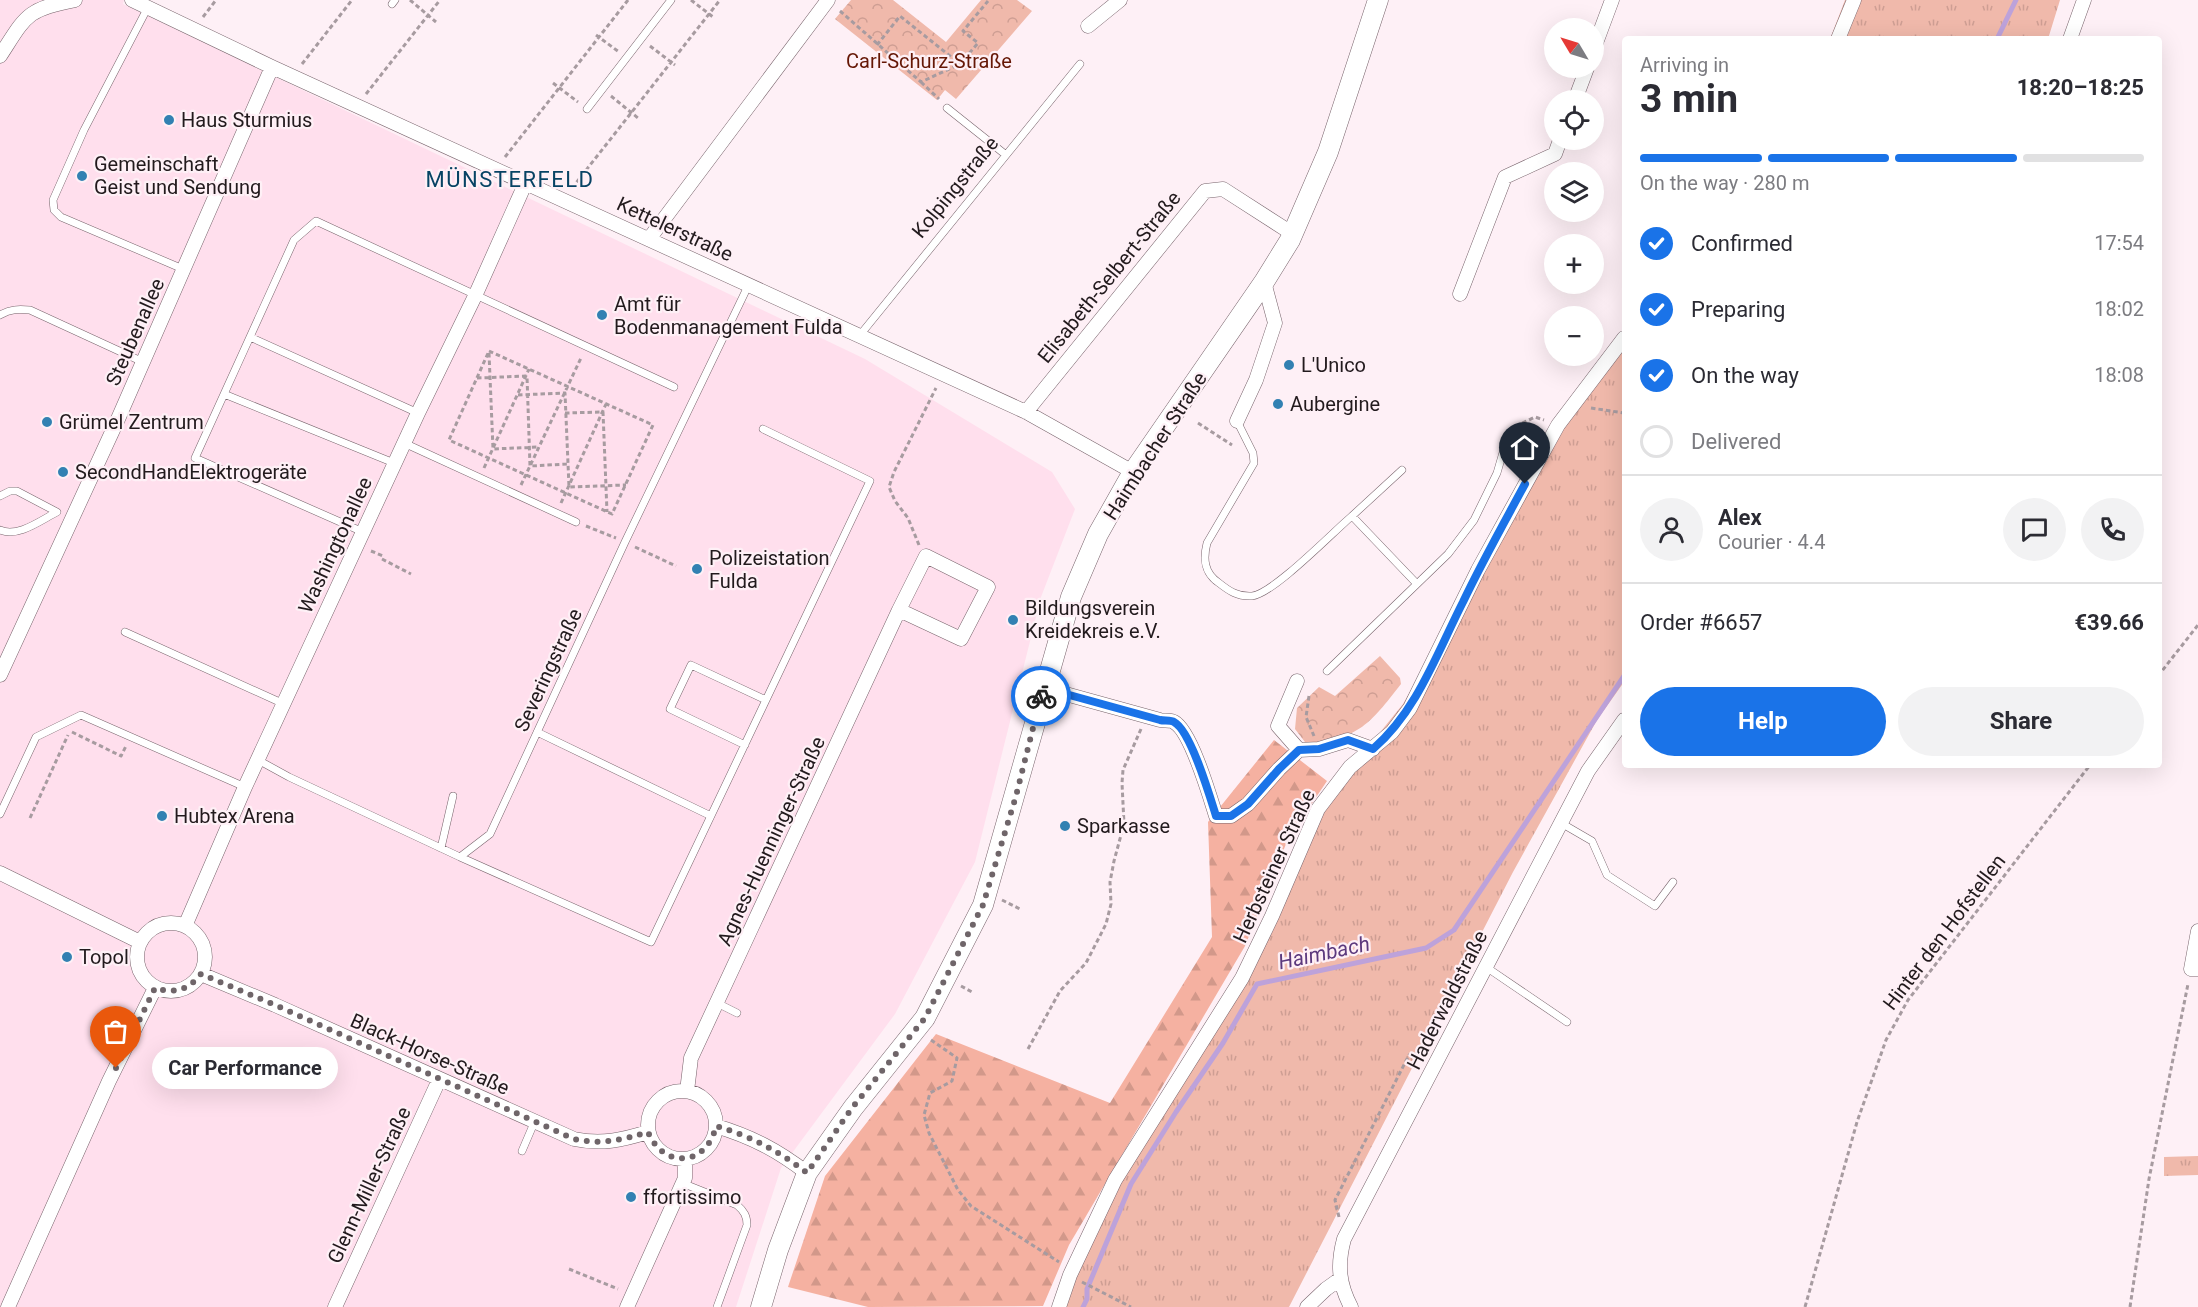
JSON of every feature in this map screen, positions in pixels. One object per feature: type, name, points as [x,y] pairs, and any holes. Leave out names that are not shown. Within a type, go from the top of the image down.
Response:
[{"type":"main road","name":"Haimbacher Straße","points":[[761,1307],[778,1250],[807,1173],[852,1108],[925,1018],[983,905],[1071,597],[1098,534],[1133,472],[1264,282],[1293,234],[1328,152],[1378,0]]},
{"type":"street","points":[[0,56],[25,18],[43,7],[75,0]]},
{"type":"street","name":"Kettelerstraße","points":[[132,0],[149,4],[272,67],[1026,412],[1133,472]]},
{"type":"street","points":[[1088,26],[1120,0]]},
{"type":"street","points":[[1604,21],[1612,0]]},
{"type":"street","points":[[1839,36],[1854,0]]},
{"type":"street","points":[[2071,36],[2084,0]]},
{"type":"street","points":[[649,239],[833,5]]},
{"type":"street","name":"Steubenallee","points":[[0,675],[143,362],[272,67]]},
{"type":"street","points":[[1460,294],[1505,177],[1555,154],[1556,150]]},
{"type":"street","name":"Washingtonallee","points":[[185,926],[245,787],[526,182]]},
{"type":"street","name":"Elisabeth-Selbert-Straße","points":[[1026,412],[1205,190],[1223,189],[1293,234]]},
{"type":"street","points":[[1237,422],[1256,380],[1275,323],[1264,282]]},
{"type":"street","name":"Herbsteiner Straße","points":[[1059,1307],[1070,1275],[1115,1180],[1242,978],[1272,916],[1318,809],[1350,767],[1392,732],[1410,708],[1478,570],[1558,425],[1622,341]]},
{"type":"street","points":[[899,610],[962,639],[988,587],[926,556]]},
{"type":"street","name":"Agnes-Huenninger-Straße","points":[[687,1091],[691,1058],[926,556]]},
{"type":"street","points":[[1297,681],[1278,726],[1299,750]]},
{"type":"street","points":[[1044,688],[1174,722],[1187,735],[1205,778],[1216,816],[1231,816],[1248,804],[1299,750],[1319,749],[1348,740],[1373,749]]},
{"type":"street","name":"Haderwaldstraße","points":[[1351,1307],[1340,1279],[1339,1257],[1344,1239],[1588,771],[1622,723]]},
{"type":"street","points":[[0,873],[140,942]]},
{"type":"street","points":[[164,923],[185,926],[193,931],[203,946],[204,965],[201,974],[186,988],[165,991],[155,988],[142,976],[138,968],[136,959],[140,942],[146,933],[164,923]]},
{"type":"street","points":[[2195,969],[2198,931]]},
{"type":"street","name":"Black-Horse-Straße","points":[[201,974],[563,1135],[587,1142],[617,1141],[648,1132]]},
{"type":"street","points":[[8,1307],[109,1081],[155,988]]},
{"type":"street","name":"Glenn-Miller-Straße","points":[[334,1307],[439,1080]]},
{"type":"street","points":[[687,1091],[702,1097],[712,1110],[716,1126],[713,1138],[706,1148],[685,1159],[672,1158],[653,1144],[648,1132],[648,1119],[653,1107],[662,1097],[674,1092],[687,1091]]},
{"type":"street","points":[[716,1126],[743,1134],[781,1153],[807,1173]]},
{"type":"street","points":[[627,1307],[685,1178],[685,1159]]},
{"type":"street","points":[[1307,1307],[1326,1288],[1340,1279]]},
{"type":"lane","points":[[587,109],[671,0]]},
{"type":"lane","points":[[149,4],[84,130],[53,200],[54,210],[61,217],[183,270]]},
{"type":"lane","name":"Kolpingstraße","points":[[860,335],[1080,64]]},
{"type":"lane","points":[[947,108],[1006,155]]},
{"type":"lane","points":[[363,532],[195,458],[294,240],[316,221],[674,387]]},
{"type":"lane","name":"Severingstraße","points":[[460,857],[490,834],[625,542],[749,284]]},
{"type":"lane","points":[[0,315],[18,309],[30,310],[143,362]]},
{"type":"lane","points":[[250,337],[418,412]]},
{"type":"lane","points":[[224,394],[394,463]]},
{"type":"lane","points":[[1237,422],[1253,453],[1254,463],[1222,515],[1207,543],[1203,557],[1212,578],[1233,594],[1254,596],[1275,585],[1402,470]]},
{"type":"lane","points":[[258,760],[289,777],[460,857],[651,942],[870,481],[763,429]]},
{"type":"lane","points":[[1327,671],[1448,554],[1474,520],[1497,473],[1506,442]]},
{"type":"lane","points":[[404,443],[576,522]]},
{"type":"lane","points":[[0,496],[17,491],[73,518]]},
{"type":"lane","points":[[0,530],[6,533],[17,532],[57,512]]},
{"type":"lane","points":[[1352,516],[1417,584]]},
{"type":"lane","points":[[125,632],[284,704]]},
{"type":"lane","points":[[745,745],[670,709],[691,665],[766,700]]},
{"type":"lane","points":[[0,814],[36,737],[81,715],[245,787]]},
{"type":"lane","points":[[537,732],[711,816]]},
{"type":"lane","points":[[441,848],[453,796]]},
{"type":"lane","points":[[1561,823],[1592,842],[1607,875],[1655,906],[1673,882]]},
{"type":"lane","points":[[1486,967],[1567,1022]]},
{"type":"lane","points":[[717,1003],[737,1013]]},
{"type":"lane","points":[[522,1151],[534,1123]]},
{"type":"lane","points":[[682,1183],[737,1205],[743,1210],[747,1219],[747,1225],[717,1307]]},
{"type":"path","points":[[203,17],[216,0]]},
{"type":"path","points":[[302,64],[352,0]]},
{"type":"path","points":[[410,0],[436,22]]},
{"type":"path","points":[[366,94],[440,0]]},
{"type":"path","points":[[504,158],[597,36],[628,0]]},
{"type":"path","points":[[691,0],[711,15]]},
{"type":"path","points":[[571,189],[711,15],[720,0]]},
{"type":"path","points":[[921,82],[960,64],[978,43],[963,31],[988,1]]},
{"type":"path","points":[[833,5],[939,98]]},
{"type":"path","points":[[969,14],[974,18]]},
{"type":"path","points":[[877,45],[900,16],[960,64]]},
{"type":"path","points":[[597,36],[627,58]]},
{"type":"path","points":[[641,39],[675,65]]},
{"type":"path","points":[[553,83],[587,109]]},
{"type":"path","points":[[602,90],[638,118]]},
{"type":"path","points":[[489,351],[653,425],[612,514],[449,440],[489,351]]},
{"type":"path","points":[[489,351],[493,449]]},
{"type":"path","points":[[517,495],[579,363]]},
{"type":"path","points":[[480,478],[529,369]]},
{"type":"path","points":[[477,378],[526,376]]},
{"type":"path","points":[[526,376],[530,466]]},
{"type":"path","points":[[926,556],[916,542],[908,518],[895,501],[889,487],[894,472],[938,383]]},
{"type":"path","points":[[518,395],[565,393]]},
{"type":"path","points":[[565,393],[568,487]]},
{"type":"path","points":[[556,513],[606,404]]},
{"type":"path","points":[[1572,406],[1622,413]]},
{"type":"path","points":[[566,413],[603,412]]},
{"type":"path","points":[[603,412],[608,512]]},
{"type":"path","points":[[1506,442],[1516,426],[1535,417],[1558,425]]},
{"type":"path","points":[[1198,423],[1232,445]]},
{"type":"path","points":[[493,449],[539,447]]},
{"type":"path","points":[[530,466],[568,464]]},
{"type":"path","points":[[568,487],[626,485]]},
{"type":"path","points":[[382,560],[411,573]]},
{"type":"path","points":[[2162,671],[2198,625]]},
{"type":"path","points":[[1319,749],[1306,717],[1309,690],[1327,671]]},
{"type":"path","points":[[1028,1049],[1060,991],[1086,963],[1106,924],[1111,904],[1110,882],[1124,824],[1122,783],[1124,770],[1141,728],[1138,714]]},
{"type":"path","points":[[30,818],[70,731],[121,756],[127,742]]},
{"type":"path","name":"Hinter den Hofstellen","points":[[1805,1307],[1857,1122],[1886,1040],[1908,1000],[2088,768]]},
{"type":"path","points":[[1002,900],[1022,910]]},
{"type":"path","points":[[2130,1307],[2148,1179],[2180,1023],[2195,969]]},
{"type":"path","points":[[961,986],[972,992]]},
{"type":"path","points":[[929,1039],[957,1058],[952,1081],[930,1093],[924,1115],[929,1133],[958,1190],[971,1206],[1055,1259],[1070,1275]]},
{"type":"path","points":[[1344,1239],[1335,1200],[1409,1055],[1447,1043]]},
{"type":"path","points":[[569,1269],[622,1291]]},
{"type":"path","points":[[1083,1283],[1131,1307]]},
{"type":"shaded area","points":[[0,0],[124,0],[123,4],[865,359],[1052,472],[1075,509],[1041,597],[975,862],[895,1014],[781,1168],[736,1307],[0,1307]]},
{"type":"green space","name":"Carl-Schurz-Straße","points":[[851,0],[893,0],[946,42],[981,0],[1017,0],[1032,11],[956,99],[945,90],[937,100],[835,19]]},
{"type":"green space","points":[[1845,0],[2060,0],[2049,36],[1831,36]]},
{"type":"green space","points":[[1622,344],[1622,685],[1597,720],[1513,872],[1289,1307],[1067,1307],[1067,1299],[1117,1177],[1214,1024],[1327,798],[1403,704],[1548,450]]},
{"type":"green space","points":[[1380,656],[1400,678],[1401,684],[1390,698],[1371,719],[1352,733],[1308,746],[1295,729],[1297,708],[1319,687],[1335,696]]},
{"type":"green space","points":[[1274,740],[1327,781],[1288,839],[1245,946],[1069,1245],[1043,1306],[868,1307],[788,1287],[825,1176],[936,1034],[1110,1103],[1212,937],[1208,822]]},
{"type":"green space","points":[[2198,1156],[2198,1175],[2164,1176],[2164,1157]]},
{"type":"waterway","name":"Haimbach","points":[[1998,36],[2016,0]]},
{"type":"waterway","name":"Haimbach","points":[[1083,1307],[1087,1299],[1087,1289],[1131,1184],[1223,1043],[1257,984],[1426,948],[1454,930],[1622,679]]},
{"type":"way so far","points":[[116,1068],[155,988],[165,991],[186,988],[201,974],[574,1139],[603,1143],[648,1132],[653,1144],[662,1152],[672,1158],[685,1159],[706,1148],[713,1138],[716,1126],[743,1134],[781,1153],[807,1173],[852,1108],[925,1018],[983,905],[1016,796],[1041,696]]},
{"type":"place","name":"Haus Sturmius","points":[[169,120]]},
{"type":"place","name":"Gemeinschaft Geist und Sendung","points":[[82,176]]},
{"type":"place","name":"Amt für Bodenmanagement Fulda","points":[[602,315]]},
{"type":"place","name":"L'Unico","points":[[1289,365]]},
{"type":"place","name":"Aubergine","points":[[1278,404]]},
{"type":"place","name":"Grümel Zentrum","points":[[47,422]]},
{"type":"place","name":"SecondHandElektrogeräte","points":[[63,472]]},
{"type":"place","name":"Polizeistation Fulda","points":[[697,569]]},
{"type":"place","name":"Bildungsverein Kreidekreis e.V.","points":[[1013,620]]},
{"type":"place","name":"Hubtex Arena","points":[[162,816]]},
{"type":"place","name":"Sparkasse","points":[[1065,826]]},
{"type":"place","name":"Topol","points":[[67,957]]},
{"type":"place","name":"Car Performance","points":[[116,1068]]},
{"type":"place","name":"ffortissimo","points":[[631,1197]]},
{"type":"district","name":"MÜNSTERFELD","points":[[510,179]]},
{"type":"route","points":[[1041,696],[1044,688],[1174,722],[1187,735],[1205,778],[1216,816],[1231,816],[1248,804],[1299,750],[1319,749],[1348,740],[1373,749],[1392,732],[1410,708],[1478,570],[1525,484]]}]
